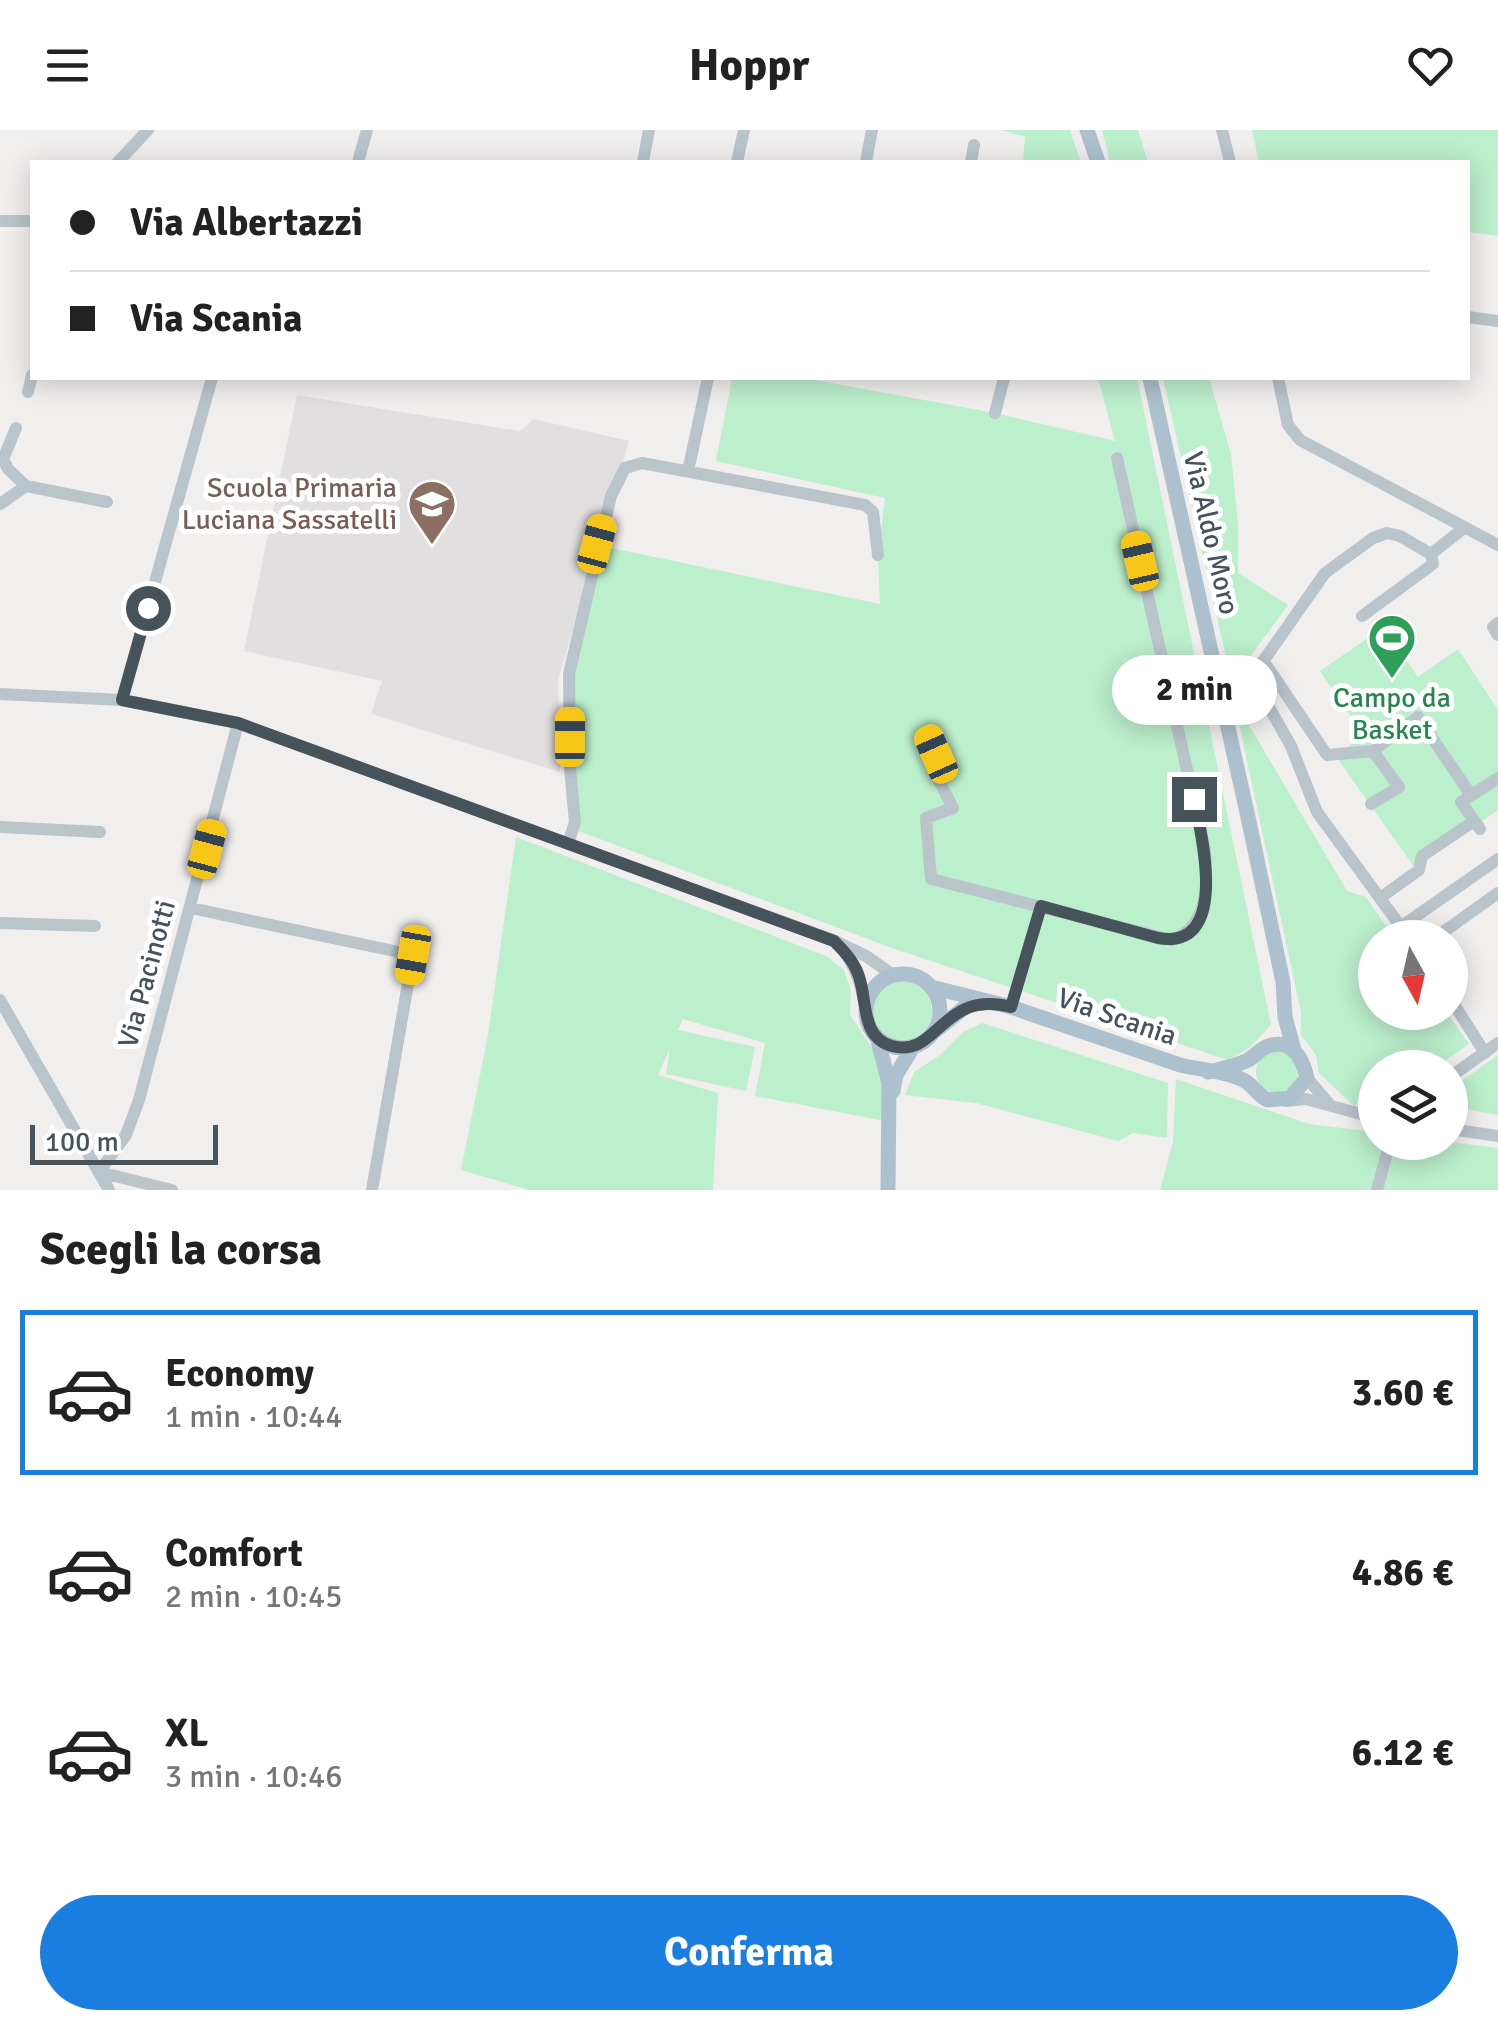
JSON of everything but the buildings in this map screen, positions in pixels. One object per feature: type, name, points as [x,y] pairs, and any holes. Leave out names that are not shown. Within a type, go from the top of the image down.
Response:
[{"type":"main road","points":[[1087,133],[1097,160]]},
{"type":"main road","name":"Via Aldo Moro","points":[[1150,380],[1248,818],[1294,1050]]},
{"type":"main road","points":[[866,1012],[873,989],[893,975]]},
{"type":"main road","name":"Via Scania","points":[[893,975],[914,976],[932,987],[1011,1007],[1157,1058],[1250,1084],[1267,1100],[1283,1101]]},
{"type":"main road","points":[[932,987],[940,1009],[934,1032]]},
{"type":"main road","points":[[888,1190],[889,1110],[896,1075],[913,1047],[968,1005],[992,1002]]},
{"type":"main road","name":"Via Scania","points":[[866,1012],[889,1083],[889,1110]]},
{"type":"main road","points":[[1208,1072],[1252,1058],[1266,1046],[1285,1017]]},
{"type":"main road","points":[[877,1037],[894,1047],[913,1047]]},
{"type":"main road","points":[[1266,1046],[1276,1044],[1294,1050],[1304,1063],[1307,1078],[1297,1094],[1283,1101]]},
{"type":"main road","points":[[1250,1084],[1252,1058]]},
{"type":"street","points":[[120,160],[148,130]]},
{"type":"street","points":[[359,160],[367,130]]},
{"type":"street","points":[[643,160],[649,130]]},
{"type":"street","points":[[738,160],[744,130]]},
{"type":"street","points":[[866,160],[872,130]]},
{"type":"street","points":[[1222,130],[1230,160]]},
{"type":"street","points":[[971,160],[974,145]]},
{"type":"street","points":[[3,221],[30,224]]},
{"type":"street","points":[[1470,317],[1498,321]]},
{"type":"street","points":[[28,392],[31,380]]},
{"type":"street","points":[[122,700],[211,380]]},
{"type":"street","points":[[688,471],[708,380]]},
{"type":"street","points":[[995,413],[1003,380]]},
{"type":"street","points":[[1278,380],[1288,424],[1300,440],[1498,545]]},
{"type":"street","points":[[16,428],[4,460],[8,470],[26,486],[107,502]]},
{"type":"street","points":[[928,735],[936,754],[928,758],[953,808],[926,818],[930,879],[1172,940],[1188,933],[1206,894],[1205,850],[1116,458]]},
{"type":"street","points":[[568,844],[575,822],[569,674],[610,496],[625,468],[634,463],[688,471],[864,505],[873,512],[878,555]]},
{"type":"street","points":[[0,504],[26,486]]},
{"type":"street","points":[[1431,554],[1464,528]]},
{"type":"street","points":[[1220,689],[1252,683],[1325,573],[1372,538],[1387,533],[1400,536],[1431,554],[1433,564],[1362,616]]},
{"type":"street","points":[[1498,624],[1493,627],[1498,634]]},
{"type":"street","points":[[1224,709],[1267,666],[1328,756],[1372,750],[1418,718],[1471,795]]},
{"type":"street","points":[[1252,683],[1291,746],[1318,812],[1397,920]]},
{"type":"street","name":"Via Scania","points":[[0,694],[122,700],[238,723],[834,941],[893,975]]},
{"type":"street","name":"Via Pacinotti","points":[[100,1172],[126,1136],[139,1100],[238,723]]},
{"type":"street","points":[[1371,804],[1399,786],[1372,750]]},
{"type":"street","points":[[1380,898],[1420,870],[1422,856],[1477,825],[1461,802],[1498,778]]},
{"type":"street","points":[[0,827],[100,832]]},
{"type":"street","points":[[1421,920],[1498,859]]},
{"type":"street","points":[[1460,920],[1498,893]]},
{"type":"street","points":[[1011,1007],[1041,906]]},
{"type":"street","points":[[191,908],[413,955],[372,1190]]},
{"type":"street","points":[[0,924],[95,926]]},
{"type":"street","name":"Via Scania","points":[[850,953],[866,1012]]},
{"type":"street","points":[[0,1000],[109,1190]]},
{"type":"street","points":[[1468,1026],[1485,1053]]},
{"type":"street","points":[[1468,1065],[1498,1044]]},
{"type":"street","points":[[1307,1078],[1330,1105]]},
{"type":"street","name":"Via Scania","points":[[1283,1101],[1306,1099],[1358,1113]]},
{"type":"street","points":[[1468,1132],[1498,1136]]},
{"type":"street","points":[[1377,1190],[1386,1160]]},
{"type":"street","points":[[100,1172],[172,1190]]},
{"type":"shaded area","name":"Scuola Primaria Luciana Sassatelli","points":[[297,395],[520,431],[534,419],[629,441],[558,680],[560,772],[371,714],[382,681],[244,651]]},
{"type":"green space","points":[[1001,130],[1070,130],[1080,160],[1023,160],[1025,137]]},
{"type":"green space","points":[[1102,130],[1138,130],[1147,160],[1110,160]]},
{"type":"green space","points":[[1252,130],[1498,130],[1498,236],[1470,232],[1470,160],[1259,160]]},
{"type":"green space","points":[[732,380],[815,380],[995,413],[1115,441],[1099,380],[1137,380],[1271,1025],[1249,1048],[1228,1060],[892,948],[573,829],[569,674],[597,545],[880,604],[878,555],[885,498],[716,461]]},
{"type":"green space","points":[[1163,380],[1210,380],[1231,454],[1238,573],[1288,605],[1236,676],[1230,675]]},
{"type":"green space","points":[[1384,627],[1418,677],[1458,649],[1498,710],[1498,810],[1415,868],[1335,755],[1364,736],[1320,671]]},
{"type":"green space","points":[[1243,715],[1347,891],[1366,897],[1382,920],[1358,920],[1358,1030],[1459,1030],[1469,1044],[1460,1050],[1358,1050],[1355,1107],[1319,1073],[1316,1055],[1301,1035],[1301,1012],[1238,719]]},
{"type":"green space","points":[[516,837],[826,956],[844,970],[851,991],[850,1015],[893,1079],[890,1122],[755,1096],[765,1043],[683,1019],[678,1030],[755,1047],[746,1091],[666,1074],[670,1048],[658,1075],[718,1093],[713,1190],[529,1190],[461,1170],[488,1035]]},
{"type":"green space","points":[[902,981],[923,990],[932,1011],[923,1032],[902,1041],[881,1032],[872,1011],[881,990]]},
{"type":"green space","points":[[982,1023],[1168,1083],[1167,1138],[1133,1133],[1118,1141],[976,1103],[905,1095],[914,1072],[940,1055],[963,1032]]},
{"type":"green space","points":[[1277,1051],[1292,1057],[1298,1072],[1292,1087],[1277,1093],[1262,1087],[1256,1072],[1262,1057]]},
{"type":"green space","points":[[1498,1055],[1498,1115],[1468,1109],[1468,1076]]},
{"type":"green space","points":[[1176,1079],[1309,1124],[1358,1130],[1358,1160],[1468,1160],[1468,1144],[1498,1148],[1498,1190],[1160,1190],[1173,1142]]},
{"type":"place","name":"Scuola Primaria Luciana Sassatelli","points":[[432,546]]},
{"type":"place","name":"Campo da Basket","points":[[1392,680]]},
{"type":"route","points":[[148,608],[122,700],[238,723],[834,941],[854,964],[871,1030],[894,1047],[922,1044],[968,1005],[992,1002],[1011,1007],[1041,906],[1158,938],[1172,940],[1188,933],[1202,907],[1208,877],[1194,799]]}]
